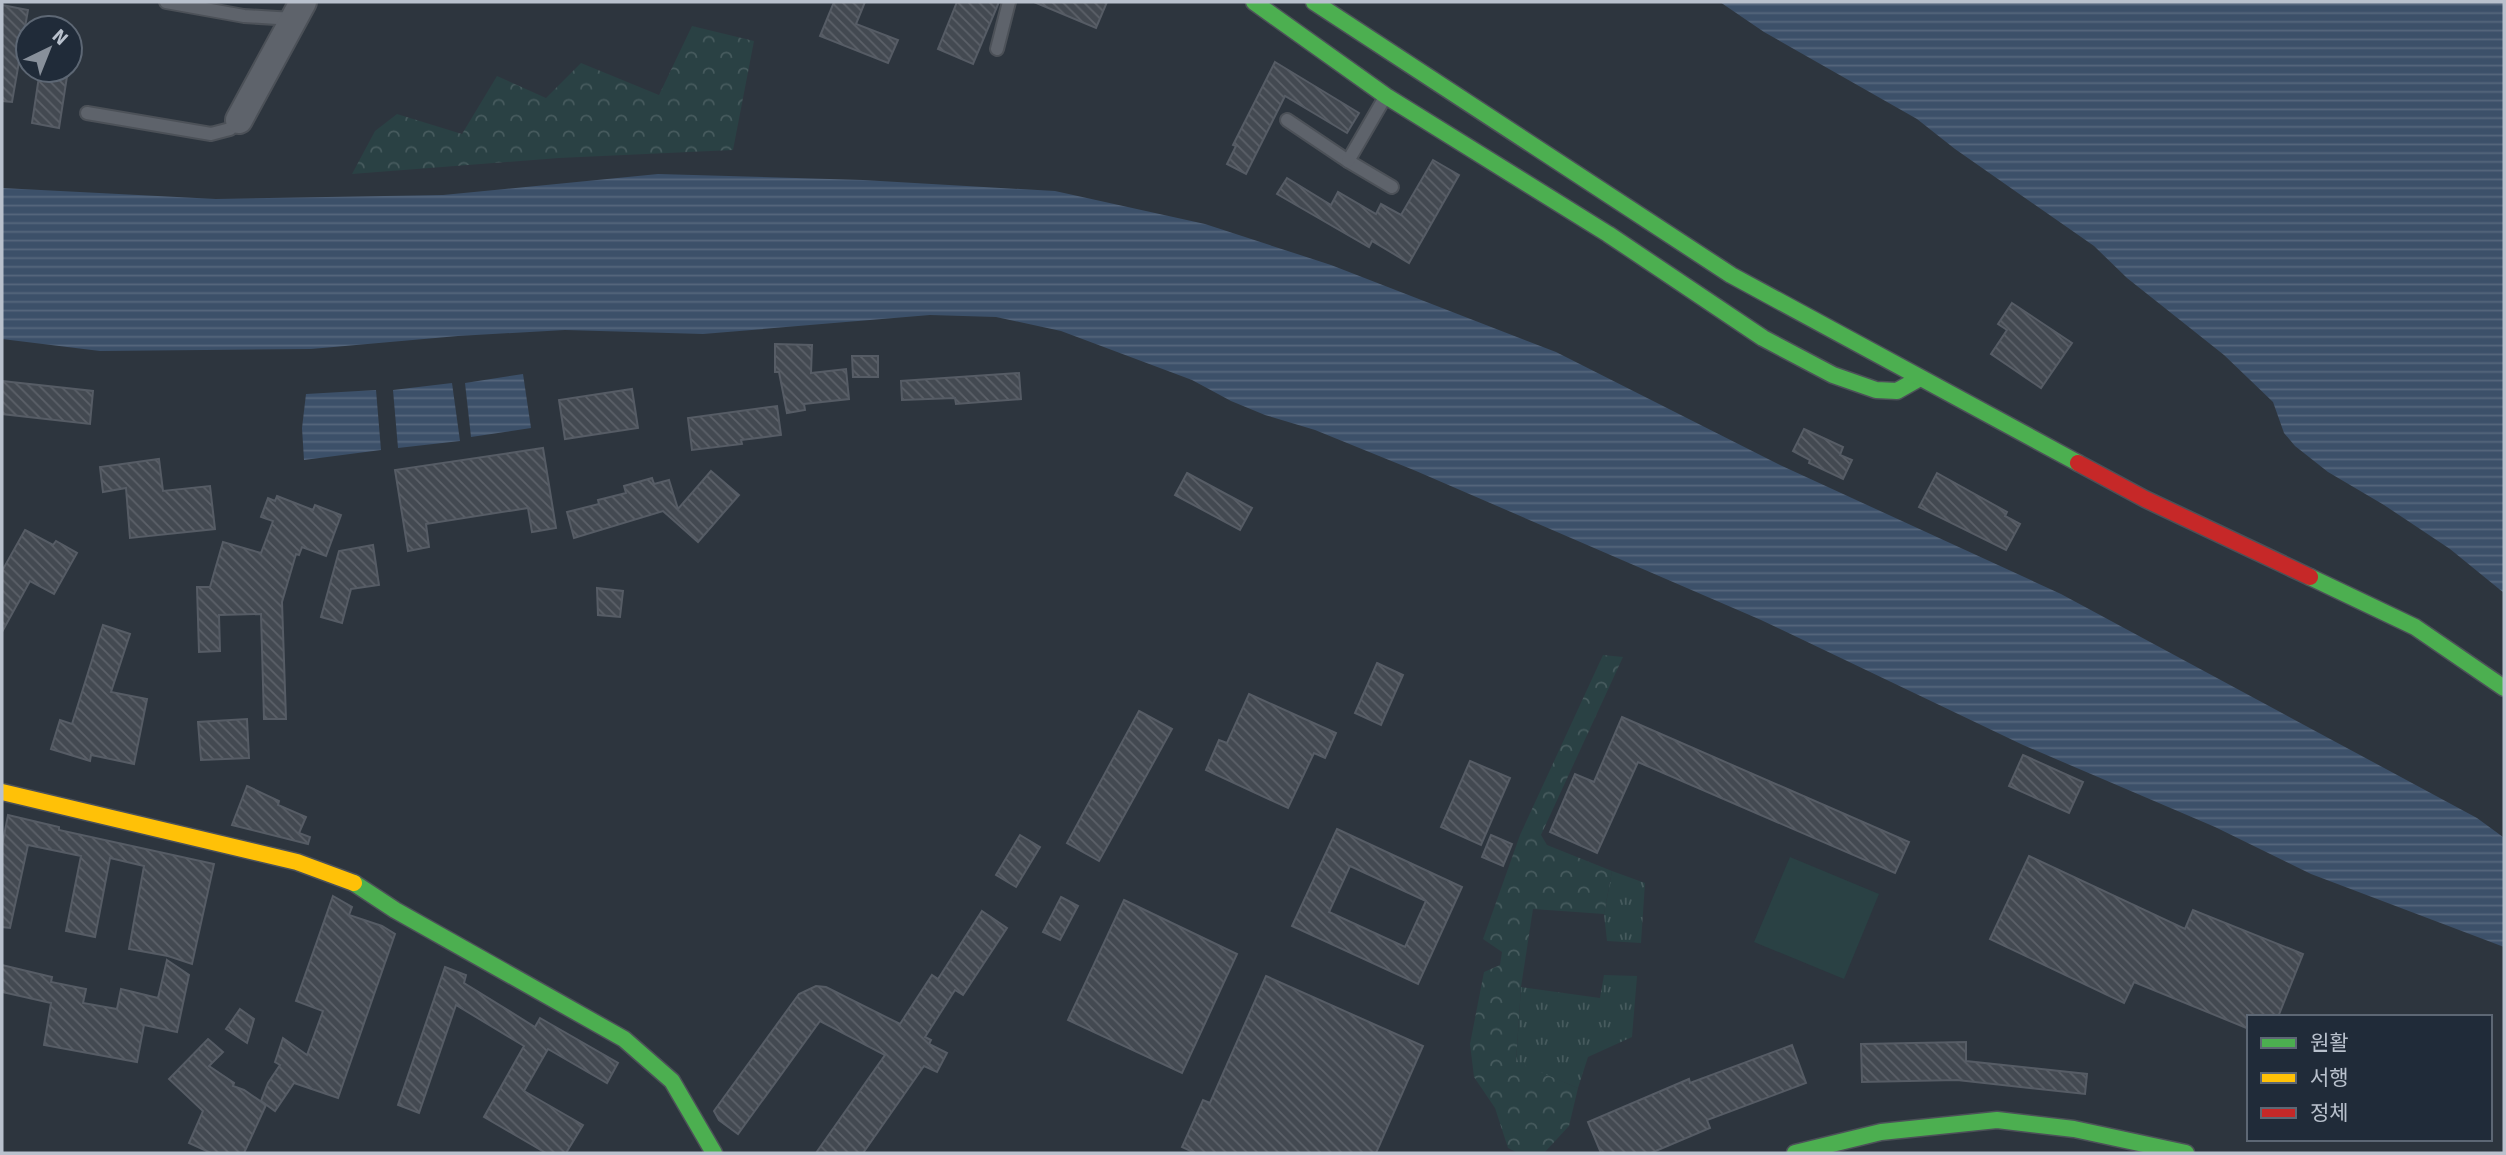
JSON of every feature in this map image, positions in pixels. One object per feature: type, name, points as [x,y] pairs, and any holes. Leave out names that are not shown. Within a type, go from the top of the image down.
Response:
[{"type":"street","points":[[1254,2],[1386,96],[1608,234],[1763,338],[1809,364],[1876,390],[1897,391],[1920,378]]},
{"type":"street","points":[[1314,2],[1731,275],[2146,499],[2415,627],[2504,688]]},
{"type":"street","points":[[239,120],[299,11]]},
{"type":"street","points":[[3,795],[297,862],[350,880],[395,910],[624,1039],[672,1081],[715,1153]]},
{"type":"street","points":[[1795,1153],[1825,1143],[1943,1123],[2003,1120],[2050,1126],[2186,1153]]},
{"type":"lane","points":[[166,2],[244,16],[299,11]]},
{"type":"lane","points":[[997,49],[1009,2]]},
{"type":"lane","points":[[1348,161],[1386,96]]},
{"type":"lane","points":[[87,113],[211,134],[230,129],[239,120]]},
{"type":"lane","points":[[1287,120],[1392,187]]},
{"type":"green space","points":[[692,26],[754,41],[733,150],[559,158],[352,174],[375,131],[397,114],[462,134],[497,76],[546,98],[581,63],[659,95]]},
{"type":"green space","points":[[1603,655],[1623,657],[1541,835],[1547,845],[1612,871],[1604,914],[1533,909],[1521,987],[1516,1062],[1578,1088],[1569,1126],[1544,1153],[1518,1153],[1508,1148],[1495,1108],[1474,1077],[1470,1044],[1484,972],[1500,965],[1502,952],[1483,939],[1520,835]]},
{"type":"green space","points":[[1790,857],[1879,894],[1844,979],[1754,942]]},
{"type":"green space","points":[[1612,871],[1645,883],[1641,943],[1607,941],[1604,914]]},
{"type":"green space","points":[[1604,975],[1637,976],[1632,1037],[1588,1057],[1578,1088],[1516,1063],[1521,987],[1600,998]]},
{"type":"water","points":[[1720,2],[2504,2],[2504,593],[2450,549],[2328,472],[2295,446],[2284,433],[2273,402],[2224,355],[2127,278],[2094,246],[1955,149],[1917,119],[1764,32]]},
{"type":"water","points":[[658,174],[863,180],[1055,191],[1205,224],[1331,265],[1556,352],[1780,465],[2061,594],[2477,818],[2503,837],[2504,841],[2504,947],[2311,874],[2215,827],[2023,745],[1761,620],[1416,471],[1315,430],[1265,415],[1192,380],[1061,331],[996,317],[930,315],[703,334],[565,330],[311,349],[100,351],[2,339],[2,188],[216,199],[443,195]]},
{"type":"water","points":[[523,374],[531,428],[471,437],[465,383]]},
{"type":"water","points":[[452,383],[460,441],[398,448],[393,390]]},
{"type":"water","points":[[376,390],[381,450],[304,460],[302,428],[306,394]]},
{"type":"building","points":[[834,2],[865,2],[856,24],[898,40],[888,63],[820,36]]},
{"type":"building","points":[[957,2],[999,2],[973,64],[938,49]]},
{"type":"building","points":[[1034,2],[1107,2],[1096,28]]},
{"type":"building","points":[[2,5],[28,10],[27,14],[14,14],[15,84],[12,102],[2,101]]},
{"type":"building","points":[[1275,62],[1359,113],[1347,133],[1285,96],[1246,174],[1227,164],[1236,146],[1233,145]]},
{"type":"building","points":[[38,84],[66,84],[59,128],[32,123]]},
{"type":"building","points":[[1433,160],[1459,175],[1409,263],[1372,241],[1369,247],[1277,194],[1287,178],[1331,205],[1338,192],[1376,214],[1381,204],[1401,215]]},
{"type":"building","points":[[2012,303],[2072,343],[2041,388],[1991,354],[2007,330],[1998,324]]},
{"type":"building","points":[[775,344],[812,345],[811,373],[846,369],[849,399],[804,404],[805,410],[787,413],[779,372],[775,372]]},
{"type":"building","points":[[852,356],[878,356],[878,377],[853,377]]},
{"type":"building","points":[[1019,373],[1021,399],[956,404],[955,398],[902,400],[901,381]]},
{"type":"building","points":[[2,381],[93,391],[90,424],[2,414]]},
{"type":"building","points":[[632,389],[638,428],[565,439],[559,400]]},
{"type":"building","points":[[777,406],[781,435],[741,440],[742,444],[692,450],[688,418]]},
{"type":"building","points":[[1804,429],[1843,447],[1840,455],[1852,460],[1843,479],[1809,463],[1810,460],[1793,451]]},
{"type":"building","points":[[543,448],[556,528],[532,532],[528,508],[426,524],[429,547],[408,551],[395,470]]},
{"type":"building","points":[[159,459],[163,491],[210,486],[215,529],[130,538],[126,488],[103,492],[100,467]]},
{"type":"building","points":[[711,471],[739,495],[698,542],[663,511],[574,538],[567,512],[599,504],[598,500],[626,493],[624,486],[652,478],[654,484],[669,480],[678,509]]},
{"type":"building","points":[[1187,473],[1252,508],[1240,530],[1175,495]]},
{"type":"building","points":[[1937,473],[2007,512],[2005,516],[2020,524],[2006,550],[1919,507]]},
{"type":"building","points":[[277,496],[313,510],[315,505],[341,515],[326,556],[302,547],[299,555],[296,554],[282,602],[286,719],[264,719],[261,614],[219,615],[220,651],[199,652],[197,587],[210,587],[223,542],[261,553],[273,521],[261,517],[268,498],[275,501]]},
{"type":"building","points":[[25,530],[53,545],[56,541],[77,553],[54,594],[30,581],[2,632],[2,571]]},
{"type":"building","points":[[373,545],[379,585],[351,589],[342,623],[321,617],[339,551]]},
{"type":"building","points":[[597,588],[623,591],[620,617],[598,615]]},
{"type":"building","points":[[103,625],[130,634],[111,692],[147,699],[134,764],[91,755],[90,761],[51,749],[60,720],[72,724]]},
{"type":"building","points":[[1377,663],[1403,675],[1381,725],[1355,713]]},
{"type":"building","points":[[1249,694],[1336,733],[1325,758],[1314,753],[1288,808],[1206,770],[1219,740],[1227,743]]},
{"type":"building","points":[[1139,711],[1172,729],[1099,861],[1067,843]]},
{"type":"building","points":[[1622,717],[1909,842],[1895,873],[1638,762],[1597,853],[1550,832],[1575,774],[1594,782]]},
{"type":"building","points":[[247,719],[249,758],[201,760],[198,722]]},
{"type":"building","points":[[2023,755],[2083,782],[2069,813],[2009,786]]},
{"type":"building","points":[[1470,761],[1510,778],[1481,845],[1441,827]]},
{"type":"building","points":[[247,786],[279,801],[278,805],[306,817],[299,833],[310,837],[308,844],[232,825]]},
{"type":"building","points":[[8,815],[59,827],[59,830],[214,864],[192,964],[168,956],[129,949],[144,866],[110,858],[95,937],[66,931],[81,856],[28,845],[10,928],[2,927],[2,846]]},
{"type":"building","points":[[1337,829],[1462,887],[1418,984],[1292,926]],"holes":[[[1350,866],[1426,901],[1405,947],[1329,912]]]},
{"type":"building","points":[[1020,835],[1040,847],[1016,887],[996,875]]},
{"type":"building","points":[[1491,835],[1512,844],[1503,866],[1482,857]]},
{"type":"building","points":[[2029,856],[2185,929],[2193,910],[2303,954],[2279,1015],[2247,1015],[2247,1028],[2134,982],[2124,1003],[1990,939]]},
{"type":"building","points":[[333,896],[352,907],[349,915],[382,926],[395,934],[338,1098],[294,1083],[275,1111],[261,1101],[268,1083],[280,1065],[275,1062],[283,1038],[307,1055],[323,1011],[296,1001]]},
{"type":"building","points":[[1061,897],[1078,906],[1060,940],[1043,932]]},
{"type":"building","points":[[1124,900],[1237,954],[1182,1073],[1068,1020]]},
{"type":"building","points":[[982,911],[1007,928],[963,995],[955,990],[925,1037],[931,1040],[929,1044],[947,1053],[937,1072],[924,1066],[863,1153],[816,1153],[885,1055],[820,1021],[738,1134],[719,1120],[714,1111],[799,994],[816,986],[826,987],[900,1024],[932,975],[938,979]]},
{"type":"building","points":[[167,960],[189,975],[177,1032],[144,1025],[137,1062],[44,1045],[51,1003],[2,992],[2,965],[52,977],[51,982],[86,989],[83,1003],[117,1009],[121,989],[158,998]]},
{"type":"building","points":[[445,967],[466,975],[464,983],[535,1027],[540,1018],[618,1063],[607,1083],[548,1049],[524,1091],[583,1125],[566,1153],[546,1153],[484,1117],[524,1046],[456,1005],[419,1113],[398,1105]]},
{"type":"building","points":[[1266,976],[1423,1046],[1376,1153],[1195,1153],[1182,1147],[1203,1100],[1210,1103]]},
{"type":"building","points":[[240,1009],[254,1019],[247,1043],[226,1029]]},
{"type":"building","points":[[208,1039],[223,1052],[209,1066],[234,1083],[233,1086],[266,1105],[244,1153],[211,1153],[189,1143],[203,1111],[169,1079]]},
{"type":"building","points":[[1966,1042],[1966,1061],[2087,1074],[2085,1094],[1957,1080],[1862,1082],[1861,1044]]},
{"type":"building","points":[[1792,1045],[1806,1083],[1707,1120],[1710,1128],[1651,1153],[1601,1153],[1588,1122],[1689,1079],[1690,1083]]},
{"type":"traffic: fast","points":[[1254,2],[1386,96],[1608,234],[1763,338],[1833,375],[1876,390],[1897,391],[1920,378]]},
{"type":"traffic: fast","points":[[1314,2],[1731,275],[2078,463]]},
{"type":"traffic: fast","points":[[2310,577],[2415,627],[2504,688]]},
{"type":"traffic: fast","points":[[354,883],[395,910],[624,1039],[672,1081],[714,1153]]},
{"type":"traffic: fast","points":[[1795,1153],[1881,1132],[1997,1120],[2074,1129],[2186,1153]]},
{"type":"traffic: slow","points":[[2,792],[297,862],[354,883]]},
{"type":"traffic: jam","points":[[2078,463],[2145,499],[2310,577]]}]
